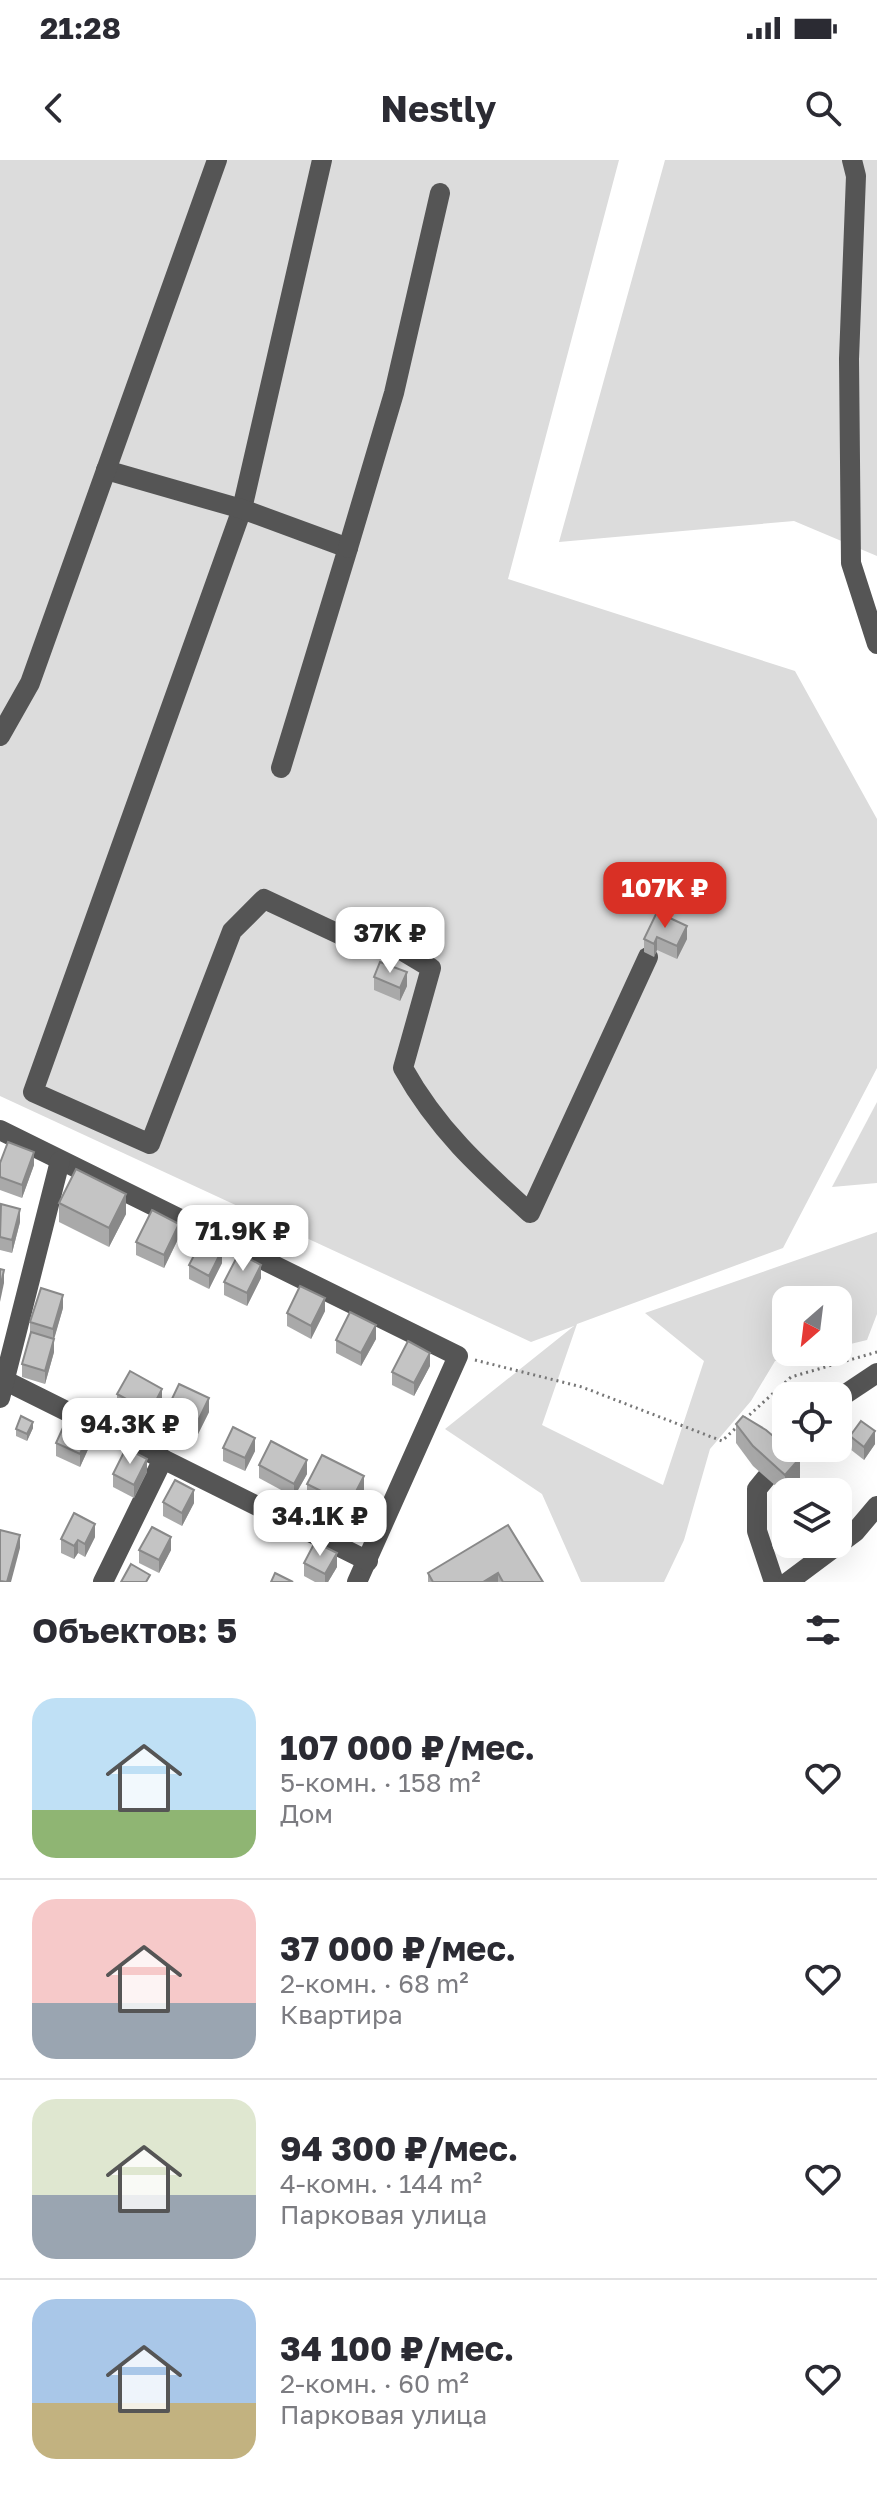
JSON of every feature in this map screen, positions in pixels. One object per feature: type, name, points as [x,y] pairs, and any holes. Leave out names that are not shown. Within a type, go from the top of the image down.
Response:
[{"type":"street","points":[[0,736],[30,683],[217,160]]},
{"type":"street","points":[[322,160],[242,509],[33,1092],[150,1144],[232,931],[264,899],[341,935],[376,935],[431,968],[403,1068],[423,1104],[441,1125],[477,1166],[530,1213],[648,957]]},
{"type":"street","points":[[852,160],[856,176],[849,359],[851,563],[877,644]]},
{"type":"street","points":[[281,768],[394,393],[440,193]]},
{"type":"street","points":[[106,470],[242,509],[348,548]]},
{"type":"street","points":[[0,1130],[458,1356],[357,1582]]},
{"type":"street","points":[[60,1161],[2,1389],[163,1459],[368,1561]]},
{"type":"street","points":[[852,1390],[877,1373]]},
{"type":"street","points":[[103,1582],[163,1459]]},
{"type":"street","points":[[766,1478],[757,1489],[757,1531],[774,1582]]},
{"type":"street","points":[[788,1582],[855,1532],[877,1506]]},
{"type":"path","points":[[458,1356],[582,1387],[722,1441],[791,1377],[877,1352]]},
{"type":"shaded area","points":[[0,160],[619,160],[508,579],[795,671],[877,819],[877,1068],[783,1248],[577,1324],[542,1425],[663,1485],[704,1361],[645,1313],[877,1232],[877,1314],[867,1340],[852,1344],[852,1286],[772,1286],[772,1366],[751,1401],[710,1449],[684,1540],[664,1582],[581,1582],[542,1494],[445,1429],[574,1326],[531,1342],[0,1096]]},
{"type":"shaded area","points":[[665,160],[877,160],[877,556],[794,521],[559,542]]},
{"type":"shaded area","points":[[877,1102],[877,1183],[832,1187]]},
{"type":"building","points":[[657,912],[687,926],[677,946],[657,937],[654,944],[644,939]]},
{"type":"building","points":[[380,962],[407,972],[400,988],[374,977]]},
{"type":"building","points":[[8,1142],[34,1152],[22,1185],[0,1177],[0,1163]]},
{"type":"building","points":[[76,1169],[126,1194],[109,1228],[59,1203]]},
{"type":"building","points":[[1,1204],[20,1209],[12,1240],[0,1237]]},
{"type":"building","points":[[152,1210],[179,1224],[164,1255],[136,1242]]},
{"type":"building","points":[[202,1240],[222,1250],[209,1276],[189,1265]]},
{"type":"building","points":[[239,1253],[261,1265],[247,1293],[224,1282]]},
{"type":"building","points":[[300,1286],[325,1298],[311,1326],[287,1313]]},
{"type":"building","points":[[41,1288],[63,1295],[53,1329],[30,1322]]},
{"type":"building","points":[[350,1312],[376,1325],[361,1353],[336,1340]]},
{"type":"building","points":[[31,1332],[54,1339],[45,1371],[22,1364]]},
{"type":"building","points":[[408,1341],[430,1353],[414,1383],[392,1372]]},
{"type":"building","points":[[130,1371],[162,1389],[150,1412],[117,1394]]},
{"type":"building","points":[[179,1384],[209,1398],[196,1425],[182,1418],[178,1427],[162,1420]]},
{"type":"building","points":[[21,1416],[33,1422],[27,1434],[16,1429]]},
{"type":"building","points":[[743,1416],[772,1435],[772,1462],[796,1462],[785,1475],[753,1446],[736,1424]]},
{"type":"building","points":[[66,1421],[90,1432],[80,1454],[56,1443]]},
{"type":"building","points":[[861,1421],[875,1431],[864,1447],[852,1438]]},
{"type":"building","points":[[233,1427],[255,1438],[245,1458],[223,1448]]},
{"type":"building","points":[[271,1441],[307,1460],[294,1484],[259,1465]]},
{"type":"building","points":[[126,1448],[147,1459],[134,1485],[113,1474]]},
{"type":"building","points":[[322,1455],[364,1476],[349,1505],[307,1484]]},
{"type":"building","points":[[175,1480],[194,1490],[182,1513],[163,1502]]},
{"type":"building","points":[[74,1513],[95,1524],[85,1544],[78,1540],[74,1546],[61,1539]]},
{"type":"building","points":[[508,1525],[543,1582],[503,1582],[498,1573],[483,1582],[433,1582],[428,1573]]},
{"type":"building","points":[[152,1527],[171,1537],[159,1560],[139,1550]]},
{"type":"building","points":[[0,1530],[20,1535],[7,1582],[0,1581]]},
{"type":"building","points":[[315,1542],[337,1553],[325,1574],[304,1563]]},
{"type":"building","points":[[131,1564],[150,1575],[146,1582],[121,1582]]},
{"type":"building","points":[[275,1573],[293,1582],[271,1582]]}]
